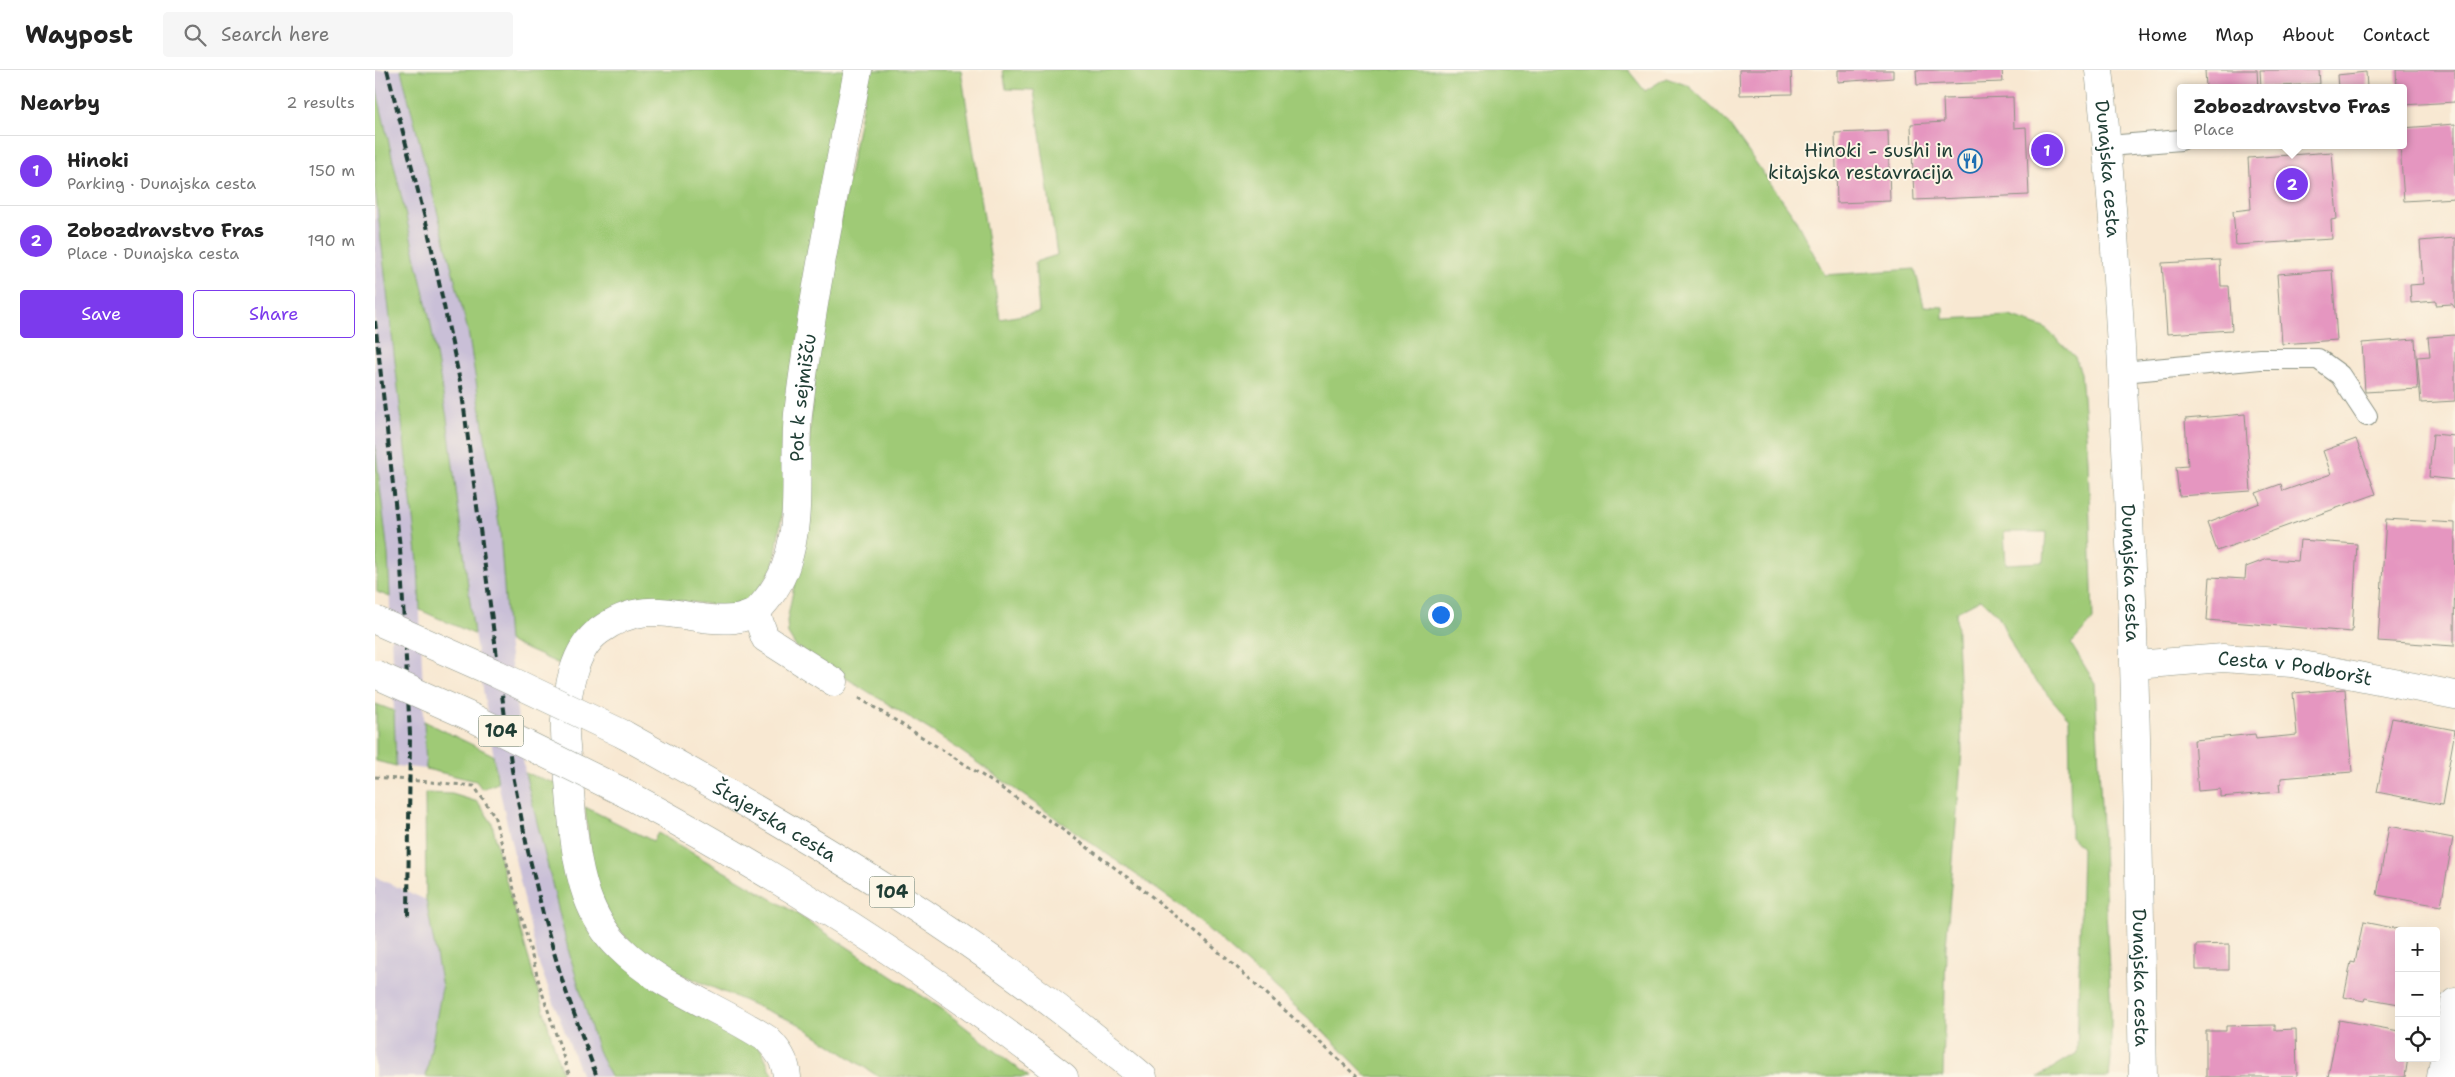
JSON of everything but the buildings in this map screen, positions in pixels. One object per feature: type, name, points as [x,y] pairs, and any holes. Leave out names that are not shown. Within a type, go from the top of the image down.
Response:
[{"type":"main road","name":"Pot k sejmišču","points":[[756,612],[773,594],[783,572],[794,528],[799,407],[817,286],[857,70]]},
{"type":"main road","name":"Dunajska cesta","points":[[2099,70],[2108,146],[2123,372],[2135,665],[2143,1077]]},
{"type":"main road","points":[[794,1074],[767,1039],[643,968],[618,946],[600,924],[587,896],[578,864],[565,722],[570,682],[582,651],[598,632],[620,619],[640,613],[664,611],[736,619],[756,612],[765,638],[834,682]]},
{"type":"main road","name":"Štajerska cesta","points":[[375,620],[497,674],[623,734],[810,840],[895,894],[1057,1009],[1143,1077]]},
{"type":"main road","name":"Cesta v Podboršt","points":[[2135,665],[2223,658],[2292,663],[2455,694]]},
{"type":"main road","name":"104","points":[[375,674],[476,719],[625,794],[772,876],[857,929],[938,983],[1064,1077]]},
{"type":"main road","points":[[2441,1077],[2455,1002]]},
{"type":"lane","points":[[2108,146],[2177,140]]},
{"type":"lane","points":[[2123,372],[2260,359],[2318,360],[2340,375],[2367,416]]},
{"type":"path","points":[[834,682],[947,752],[1139,886],[1211,944],[1303,1025],[1357,1077]]},
{"type":"path","points":[[375,777],[474,786],[494,815],[540,986],[570,1077]]},
{"type":"shaded area","points":[[375,70],[401,70],[468,331],[500,531],[508,641],[525,773],[568,949],[597,1048],[610,1077],[582,1077],[538,961],[498,783],[470,607],[447,418],[430,320],[383,124],[375,83]]},
{"type":"shaded area","points":[[375,187],[418,562],[426,769],[396,766],[388,554],[375,445]]},
{"type":"shaded area","points":[[375,877],[426,900],[442,987],[426,1077],[375,1077]]},
{"type":"green space","points":[[401,70],[847,70],[774,567],[752,599],[731,607],[665,599],[606,610],[579,638],[566,667],[508,641],[500,531],[468,331]]},
{"type":"green space","points":[[869,70],[961,70],[1000,319],[1039,312],[1035,262],[1057,255],[1034,90],[1006,89],[1003,70],[1628,70],[1645,91],[1666,78],[1689,86],[1727,122],[1793,215],[1825,275],[1915,269],[1924,306],[1943,307],[1943,319],[2010,316],[2045,328],[2075,357],[2081,373],[2088,459],[2093,620],[2071,644],[2095,683],[2111,1012],[2109,1077],[2038,1077],[2077,1053],[2082,848],[2071,836],[2069,719],[2020,662],[1998,615],[1981,599],[1956,612],[1962,751],[1946,946],[1943,1077],[1368,1077],[1323,1031],[1185,909],[938,735],[796,647],[788,634],[787,621],[801,551],[816,350]],"holes":[[[2004,532],[2046,532],[2044,562],[2006,564]]]},
{"type":"green space","points":[[375,83],[430,320],[447,418],[474,634],[420,610],[418,562],[375,187]]},
{"type":"green space","points":[[375,445],[388,554],[390,597],[377,592]]},
{"type":"green space","points":[[376,704],[394,711],[396,766],[376,761]]},
{"type":"green space","points":[[424,721],[493,755],[498,783],[482,789],[476,781],[426,769]]},
{"type":"green space","points":[[525,773],[561,785],[584,919],[761,1049],[774,1077],[610,1077],[597,1048],[568,949]]},
{"type":"green space","points":[[425,793],[452,794],[478,802],[492,823],[501,863],[563,1077],[426,1077],[442,987],[426,900]]},
{"type":"green space","points":[[585,807],[653,841],[658,833],[794,912],[942,1009],[1029,1077],[879,1077],[799,1024],[662,966],[639,951],[611,921],[593,876]]},
{"type":"railway","points":[[387,70],[427,226],[461,386],[512,770],[527,847],[544,918],[563,983],[597,1077]]},
{"type":"railway","points":[[375,321],[400,548],[410,734],[408,916]]},
{"type":"place","name":"Hinoki","points":[[2047,150]]},
{"type":"place","name":"Hinoki - sushi in kitajska restavracija","points":[[1970,161]]},
{"type":"place","name":"Zobozdravstvo Fras","points":[[2292,184]]}]
